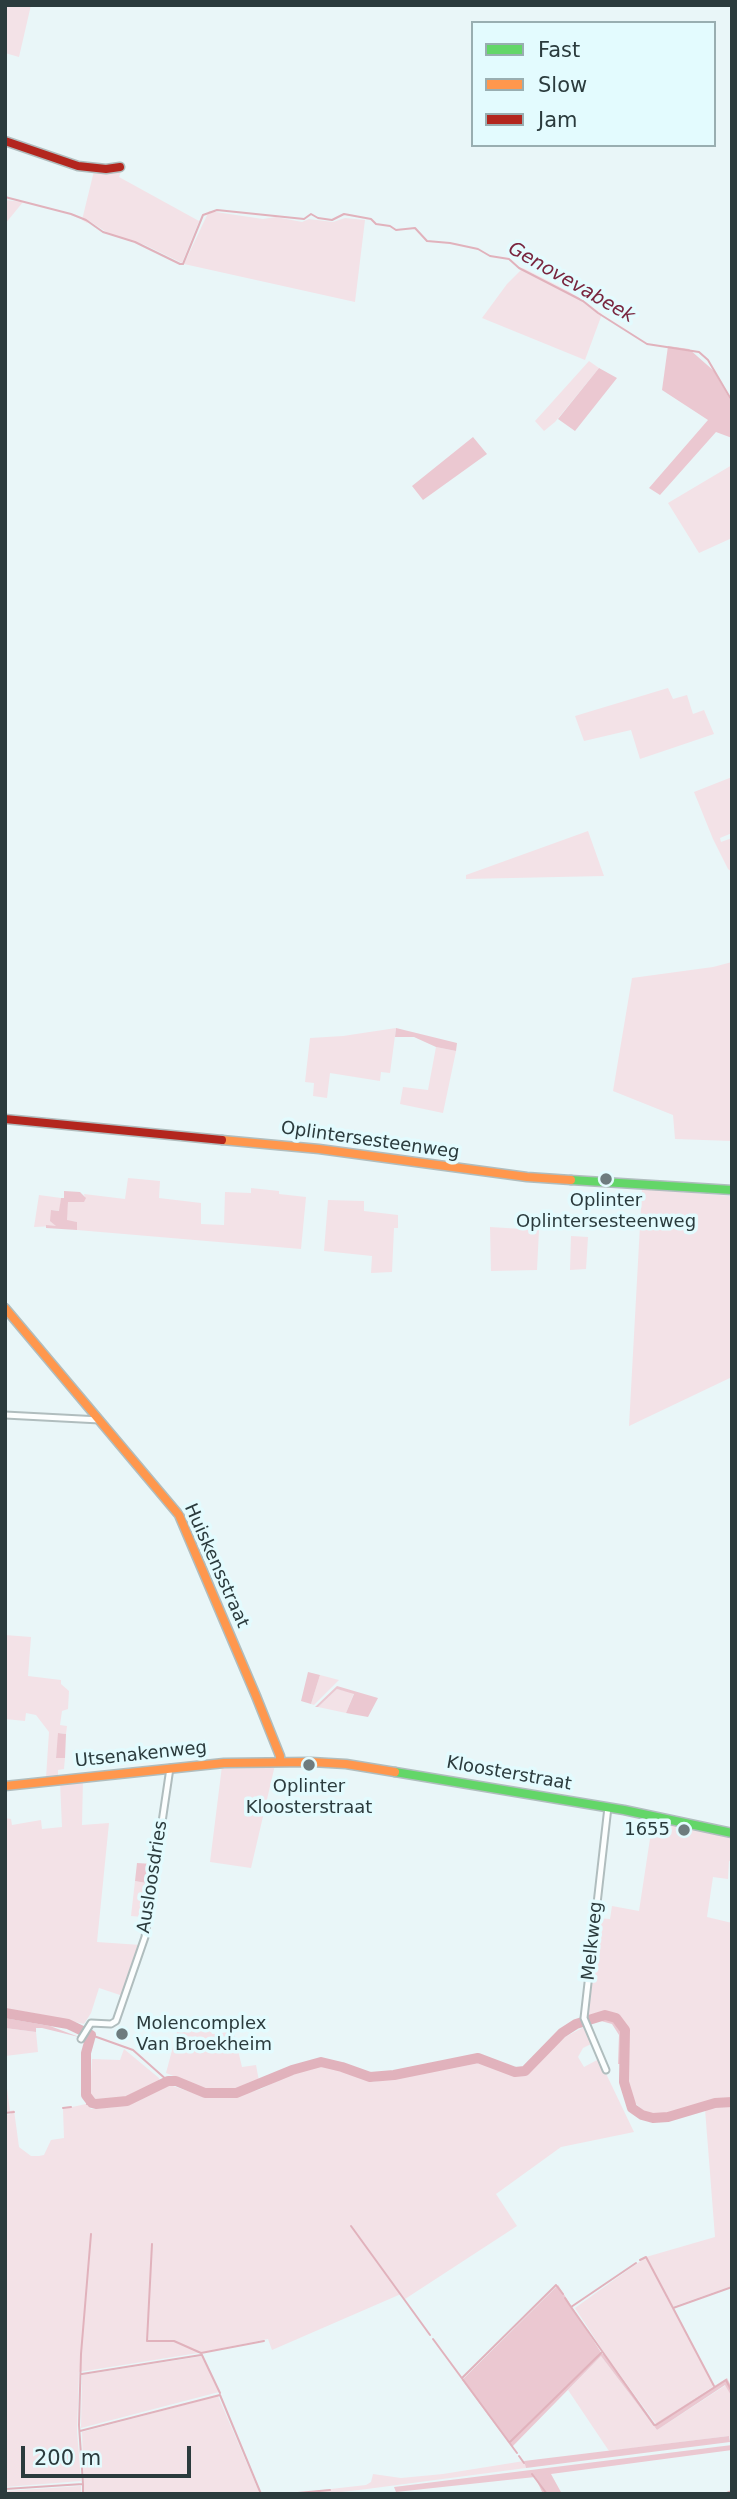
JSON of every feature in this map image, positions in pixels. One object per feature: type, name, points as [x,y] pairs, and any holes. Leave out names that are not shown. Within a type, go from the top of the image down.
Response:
[{"type":"street","points":[[5,141],[78,166],[106,169],[120,167]]},
{"type":"street","name":"Oplintersesteenweg","points":[[5,1119],[319,1149],[527,1177],[732,1190]]},
{"type":"street","name":"Huiskensstraat","points":[[5,1308],[179,1516],[261,1708],[280,1762]]},
{"type":"street","points":[[5,1415],[100,1420]]},
{"type":"street","name":"Utsenakenweg","points":[[5,1786],[224,1763],[280,1762]]},
{"type":"street","name":"Kloosterstraat","points":[[280,1762],[377,1768],[608,1807],[732,1833]]},
{"type":"street","name":"Ausloosdries","points":[[81,2039],[87,2026],[92,2023],[111,2024],[116,2021],[145,1937],[170,1768]]},
{"type":"street","name":"Melkweg","points":[[606,2070],[585,2022],[608,1807]]},
{"type":"shaded area","points":[[5,5],[31,5],[19,57],[5,53]]},
{"type":"shaded area","points":[[122,169],[119,177],[199,221],[182,263],[82,220],[94,171]]},
{"type":"shaded area","points":[[5,200],[23,202],[5,224]]},
{"type":"shaded area","points":[[209,211],[302,222],[309,219],[333,222],[345,218],[365,220],[355,302],[184,264]]},
{"type":"shaded area","points":[[523,268],[572,293],[602,314],[585,360],[482,318],[507,284]]},
{"type":"shaded area","points":[[668,346],[689,349],[714,371],[732,403],[732,438],[716,432],[660,495],[649,488],[708,420],[662,390]]},
{"type":"shaded area","points":[[589,361],[599,368],[555,422],[544,431],[535,421]]},
{"type":"shaded area","points":[[599,368],[617,378],[575,431],[558,419]]},
{"type":"shaded area","points":[[473,437],[487,454],[423,500],[412,486]]},
{"type":"shaded area","points":[[732,465],[732,538],[699,553],[668,503]]},
{"type":"shaded area","points":[[668,688],[673,699],[687,695],[693,714],[704,710],[714,734],[640,759],[631,730],[584,741],[575,716]]},
{"type":"shaded area","points":[[732,777],[732,833],[720,838],[721,842],[732,838],[732,872],[713,839],[694,792]]},
{"type":"shaded area","points":[[588,831],[604,876],[466,879],[466,875]]},
{"type":"shaded area","points":[[732,962],[732,1141],[675,1139],[673,1115],[613,1091],[632,978]]},
{"type":"shaded area","points":[[396,1028],[390,1073],[381,1072],[380,1081],[330,1073],[327,1098],[313,1096],[314,1083],[305,1082],[310,1038]]},
{"type":"shaded area","points":[[396,1028],[457,1043],[456,1051],[436,1047],[414,1037],[395,1037]]},
{"type":"shaded area","points":[[436,1047],[456,1051],[443,1113],[400,1104],[403,1087],[428,1090]]},
{"type":"shaded area","points":[[128,1178],[160,1181],[159,1198],[201,1203],[201,1224],[224,1225],[225,1192],[251,1193],[251,1188],[306,1197],[301,1249],[77,1230],[77,1222],[66,1221],[68,1201],[85,1198],[84,1194],[125,1199]]},
{"type":"shaded area","points":[[642,1189],[732,1196],[732,1377],[629,1426]]},
{"type":"shaded area","points":[[64,1191],[80,1192],[86,1198],[84,1202],[68,1202],[67,1220],[77,1222],[77,1230],[46,1228],[46,1225],[56,1226],[50,1221],[51,1210],[59,1211]]},
{"type":"shaded area","points":[[39,1195],[61,1198],[60,1211],[51,1210],[56,1226],[34,1227]]},
{"type":"shaded area","points":[[328,1200],[364,1201],[364,1211],[398,1215],[398,1228],[394,1228],[392,1272],[371,1273],[372,1256],[324,1251]]},
{"type":"shaded area","points":[[490,1227],[539,1230],[537,1270],[491,1271]]},
{"type":"shaded area","points":[[571,1236],[588,1237],[586,1269],[570,1270]]},
{"type":"shaded area","points":[[5,1635],[31,1637],[28,1676],[61,1680],[61,1684],[69,1691],[68,1709],[62,1711],[60,1725],[67,1726],[66,1734],[59,1733],[56,1757],[65,1758],[64,1769],[58,1770],[58,1776],[46,1778],[49,1732],[36,1715],[26,1713],[25,1721],[5,1719]]},
{"type":"shaded area","points":[[308,1672],[320,1675],[311,1704],[301,1701]]},
{"type":"shaded area","points":[[320,1675],[339,1680],[314,1705],[311,1704]]},
{"type":"shaded area","points":[[337,1686],[378,1698],[368,1717],[346,1713],[354,1694],[337,1689],[315,1707]]},
{"type":"shaded area","points":[[337,1689],[354,1693],[346,1713],[318,1707]]},
{"type":"shaded area","points":[[58,1733],[66,1734],[65,1758],[56,1758]]},
{"type":"shaded area","points":[[275,1765],[251,1868],[210,1862],[222,1766]]},
{"type":"shaded area","points":[[83,1779],[82,1825],[109,1823],[97,1942],[141,1945],[123,1996],[99,1988],[91,2013],[84,2024],[5,2009],[5,1818],[11,1819],[12,1825],[41,1820],[42,1829],[62,1827],[60,1782]]},
{"type":"shaded area","points":[[653,1819],[732,1836],[732,1861],[729,1861],[728,1879],[713,1877],[707,1917],[732,1923],[732,2098],[704,2102],[663,2116],[647,2114],[632,2100],[627,2079],[628,2032],[621,2019],[607,2013],[587,2017],[597,1918],[610,1919],[612,1906],[639,1911]]},
{"type":"shaded area","points":[[137,1863],[153,1864],[146,1918],[143,1917],[146,1883],[135,1881]]},
{"type":"shaded area","points":[[135,1881],[146,1883],[143,1917],[131,1916]]},
{"type":"shaded area","points":[[5,2018],[50,2026],[79,2037],[42,2028],[36,2028],[36,2032],[5,2028]]},
{"type":"shaded area","points":[[601,2018],[614,2020],[622,2033],[620,2064],[619,2035],[612,2024],[601,2021]]},
{"type":"shaded area","points":[[584,2027],[591,2044],[583,2048],[578,2057],[584,2067],[599,2059],[634,2132],[561,2147],[496,2194],[517,2226],[405,2299],[401,2294],[272,2350],[268,2339],[79,2372],[77,2431],[81,2481],[5,2487],[5,2115],[11,2114],[5,2112],[5,2073],[10,2111],[14,2110],[19,2147],[31,2156],[39,2156],[44,2155],[51,2140],[64,2138],[63,2109],[86,2104],[91,2109],[115,2107],[131,2103],[170,2085],[208,2098],[234,2097],[261,2089],[293,2073],[321,2066],[373,2082],[474,2063],[489,2064],[509,2074],[522,2075],[565,2037]]},
{"type":"shaded area","points":[[5,2028],[36,2032],[38,2052],[5,2056]]},
{"type":"shaded area","points":[[178,2028],[211,2031],[212,2034],[233,2029],[242,2067],[256,2065],[259,2081],[227,2091],[204,2088],[166,2073]]},
{"type":"shaded area","points":[[124,2049],[159,2078],[160,2082],[157,2086],[116,2100],[94,2100],[90,2096],[92,2059],[120,2060]]},
{"type":"shaded area","points":[[732,2106],[732,2286],[672,2307],[714,2386],[656,2424],[575,2308],[646,2257],[715,2237],[705,2109]]},
{"type":"shaded area","points":[[558,2285],[602,2354],[604,2353],[655,2424],[727,2378],[732,2388],[732,2397],[725,2385],[657,2430],[601,2356],[512,2447],[462,2380]]},
{"type":"shaded area","points":[[203,2356],[219,2392],[81,2428],[82,2375]]},
{"type":"shaded area","points":[[601,2356],[657,2430],[726,2385],[732,2397],[732,2442],[729,2436],[609,2451],[568,2390]]},
{"type":"shaded area","points":[[218,2396],[260,2494],[84,2494],[82,2432]]},
{"type":"shaded area","points":[[729,2436],[730,2442],[526,2468],[524,2461]]},
{"type":"shaded area","points":[[732,2445],[732,2450],[551,2474],[562,2494],[543,2494],[535,2477],[396,2492],[394,2487]]},
{"type":"shaded area","points":[[524,2461],[526,2468],[324,2494],[287,2494],[366,2485],[371,2482],[373,2474],[401,2478]]},
{"type":"shaded area","points":[[81,2486],[81,2494],[5,2494],[5,2491]]},
{"type":"waterway","name":"Genovevabeek","points":[[5,197],[71,214],[86,220],[103,232],[135,242],[180,264],[183,264],[203,215],[217,210],[304,219],[311,214],[332,220],[344,214],[371,219],[376,224],[390,226],[396,230],[415,228],[427,241],[478,249],[490,256],[509,259],[519,268],[583,301],[647,344],[699,352],[708,360],[732,401]]},
{"type":"waterway","points":[[5,2013],[68,2024],[91,2035],[86,2053],[86,2095],[96,2104],[127,2101],[168,2081],[176,2081],[205,2093],[236,2093],[292,2070],[321,2062],[370,2077],[394,2075],[478,2058],[515,2072],[525,2071],[562,2033],[576,2024],[605,2015],[616,2018],[625,2030],[624,2082],[632,2108],[642,2115],[653,2118],[668,2117],[715,2103],[732,2102]]},
{"type":"waterway","points":[[91,2035],[133,2050],[168,2081]]},
{"type":"waterway","points":[[87,2104],[92,2103]]},
{"type":"waterway","points":[[63,2108],[71,2107]]},
{"type":"waterway","points":[[5,2113],[14,2112]]},
{"type":"waterway","points":[[351,2226],[430,2335]]},
{"type":"waterway","points":[[83,2484],[79,2425],[81,2354],[91,2234]]},
{"type":"waterway","points":[[152,2244],[147,2341],[174,2341],[201,2353],[220,2393]]},
{"type":"waterway","points":[[640,2260],[646,2257],[673,2308],[732,2287]]},
{"type":"waterway","points":[[565,2298],[571,2307],[636,2263]]},
{"type":"waterway","points":[[462,2378],[556,2285],[563,2294]]},
{"type":"waterway","points":[[571,2307],[654,2425],[726,2380],[732,2392]]},
{"type":"waterway","points":[[673,2308],[714,2386]]},
{"type":"waterway","points":[[433,2339],[517,2453]]},
{"type":"waterway","points":[[201,2353],[264,2341]]},
{"type":"waterway","points":[[510,2442],[601,2353]]},
{"type":"waterway","points":[[82,2374],[201,2355]]},
{"type":"waterway","points":[[80,2431],[220,2395],[261,2494]]},
{"type":"waterway","points":[[519,2456],[524,2463]]},
{"type":"waterway","points":[[532,2474],[547,2494]]},
{"type":"waterway","points":[[5,2489],[83,2484],[83,2494]]},
{"type":"waterway","points":[[287,2494],[330,2490]]},
{"type":"waterway","points":[[724,2494],[732,2491]]},
{"type":"traffic: fast","points":[[571,1180],[732,1190]]},
{"type":"traffic: fast","points":[[395,1772],[624,1810],[732,1833]]},
{"type":"traffic: slow","points":[[222,1140],[319,1149],[527,1177],[571,1180]]},
{"type":"traffic: slow","points":[[5,1308],[179,1515],[256,1696],[280,1762]]},
{"type":"traffic: slow","points":[[5,1786],[224,1763],[311,1762],[346,1764],[395,1772]]},
{"type":"traffic: jam","points":[[5,141],[78,166],[106,169],[120,167]]},
{"type":"traffic: jam","points":[[5,1119],[222,1140]]},
{"type":"place","name":"Oplinter Oplintersesteenweg","points":[[606,1179]]},
{"type":"place","name":"Oplinter Kloosterstraat","points":[[309,1765]]},
{"type":"place","name":"1655","points":[[684,1830]]},
{"type":"place","name":"Molencomplex Van Broekheim","points":[[122,2034]]}]
